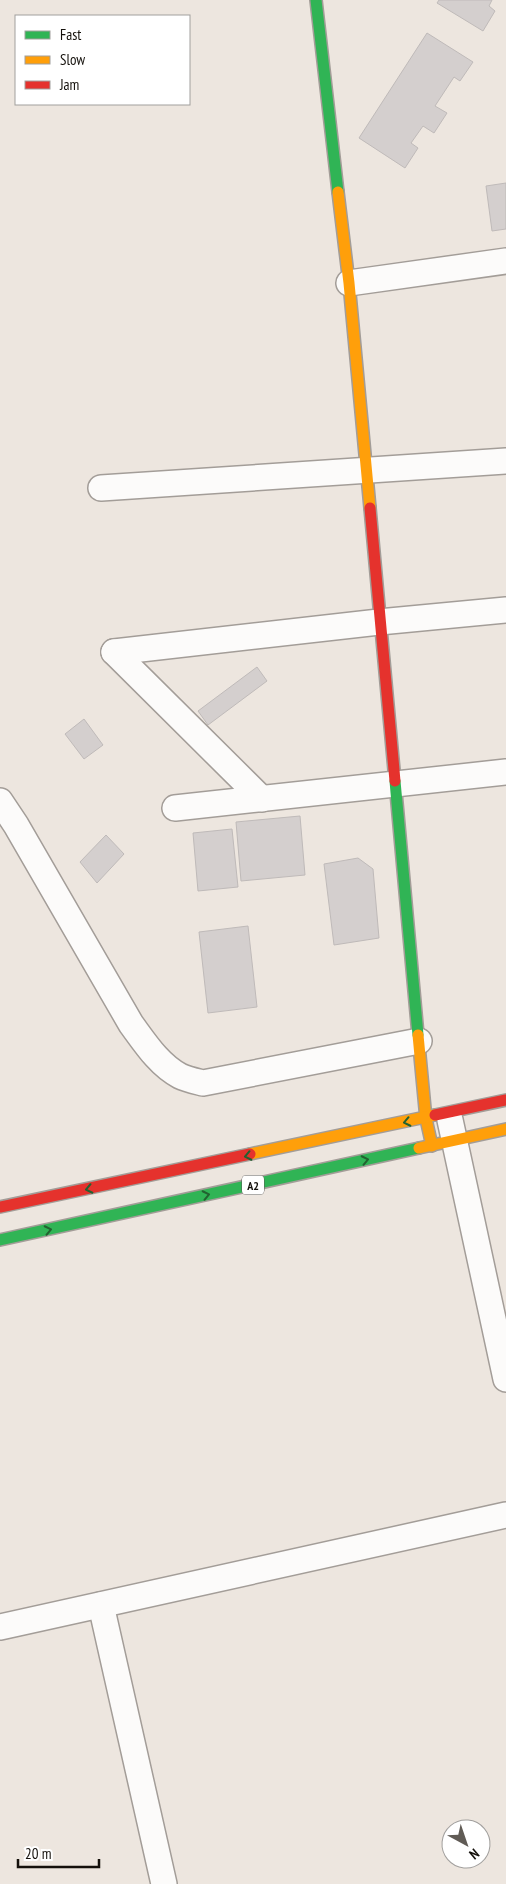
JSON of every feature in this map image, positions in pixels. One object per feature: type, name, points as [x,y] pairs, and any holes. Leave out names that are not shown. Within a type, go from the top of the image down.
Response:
[{"type":"main road","points":[[316,0],[349,283],[419,1041],[437,1116]]},
{"type":"main road","name":"A2","points":[[0,1207],[506,1100]]},
{"type":"main road","name":"A2","points":[[0,1240],[506,1129]]},
{"type":"street","points":[[349,283],[506,260]]},
{"type":"street","points":[[101,488],[506,461]]},
{"type":"street","points":[[262,799],[114,652],[379,622],[506,610]]},
{"type":"street","points":[[175,808],[506,772]]},
{"type":"street","points":[[0,801],[16,825],[131,1024],[148,1048],[180,1076],[202,1083],[419,1041]]},
{"type":"street","points":[[437,1116],[506,1379]]},
{"type":"street","points":[[0,1627],[506,1515]]},
{"type":"street","points":[[101,1605],[164,1884]]},
{"type":"building","points":[[439,0],[492,0],[489,6],[495,11],[483,31],[437,3]]},
{"type":"building","points":[[427,33],[473,62],[460,81],[454,77],[435,106],[447,113],[434,133],[423,126],[411,143],[418,148],[405,168],[359,138]]},
{"type":"building","points":[[506,183],[506,229],[492,231],[486,186]]},
{"type":"building","points":[[257,667],[267,681],[208,725],[198,711]]},
{"type":"building","points":[[84,719],[103,745],[84,759],[65,734]]},
{"type":"building","points":[[300,816],[305,875],[241,881],[236,822]]},
{"type":"building","points":[[232,829],[238,887],[198,891],[193,833]]},
{"type":"building","points":[[106,835],[124,854],[97,883],[80,862]]},
{"type":"building","points":[[358,858],[373,869],[379,938],[334,945],[324,864]]},
{"type":"building","points":[[248,926],[257,1007],[208,1013],[199,932]]},
{"type":"traffic: fast","points":[[316,0],[338,192]]},
{"type":"traffic: fast","points":[[395,781],[418,1035]]},
{"type":"traffic: fast","points":[[0,1240],[419,1148]]},
{"type":"traffic: slow","points":[[338,192],[349,283],[370,508]]},
{"type":"traffic: slow","points":[[418,1035],[426,1119],[432,1146]]},
{"type":"traffic: slow","points":[[250,1154],[435,1115]]},
{"type":"traffic: slow","points":[[419,1148],[506,1129]]},
{"type":"traffic: jam","points":[[370,508],[395,781]]},
{"type":"traffic: jam","points":[[435,1115],[506,1100]]},
{"type":"traffic: jam","points":[[0,1207],[250,1154]]}]
